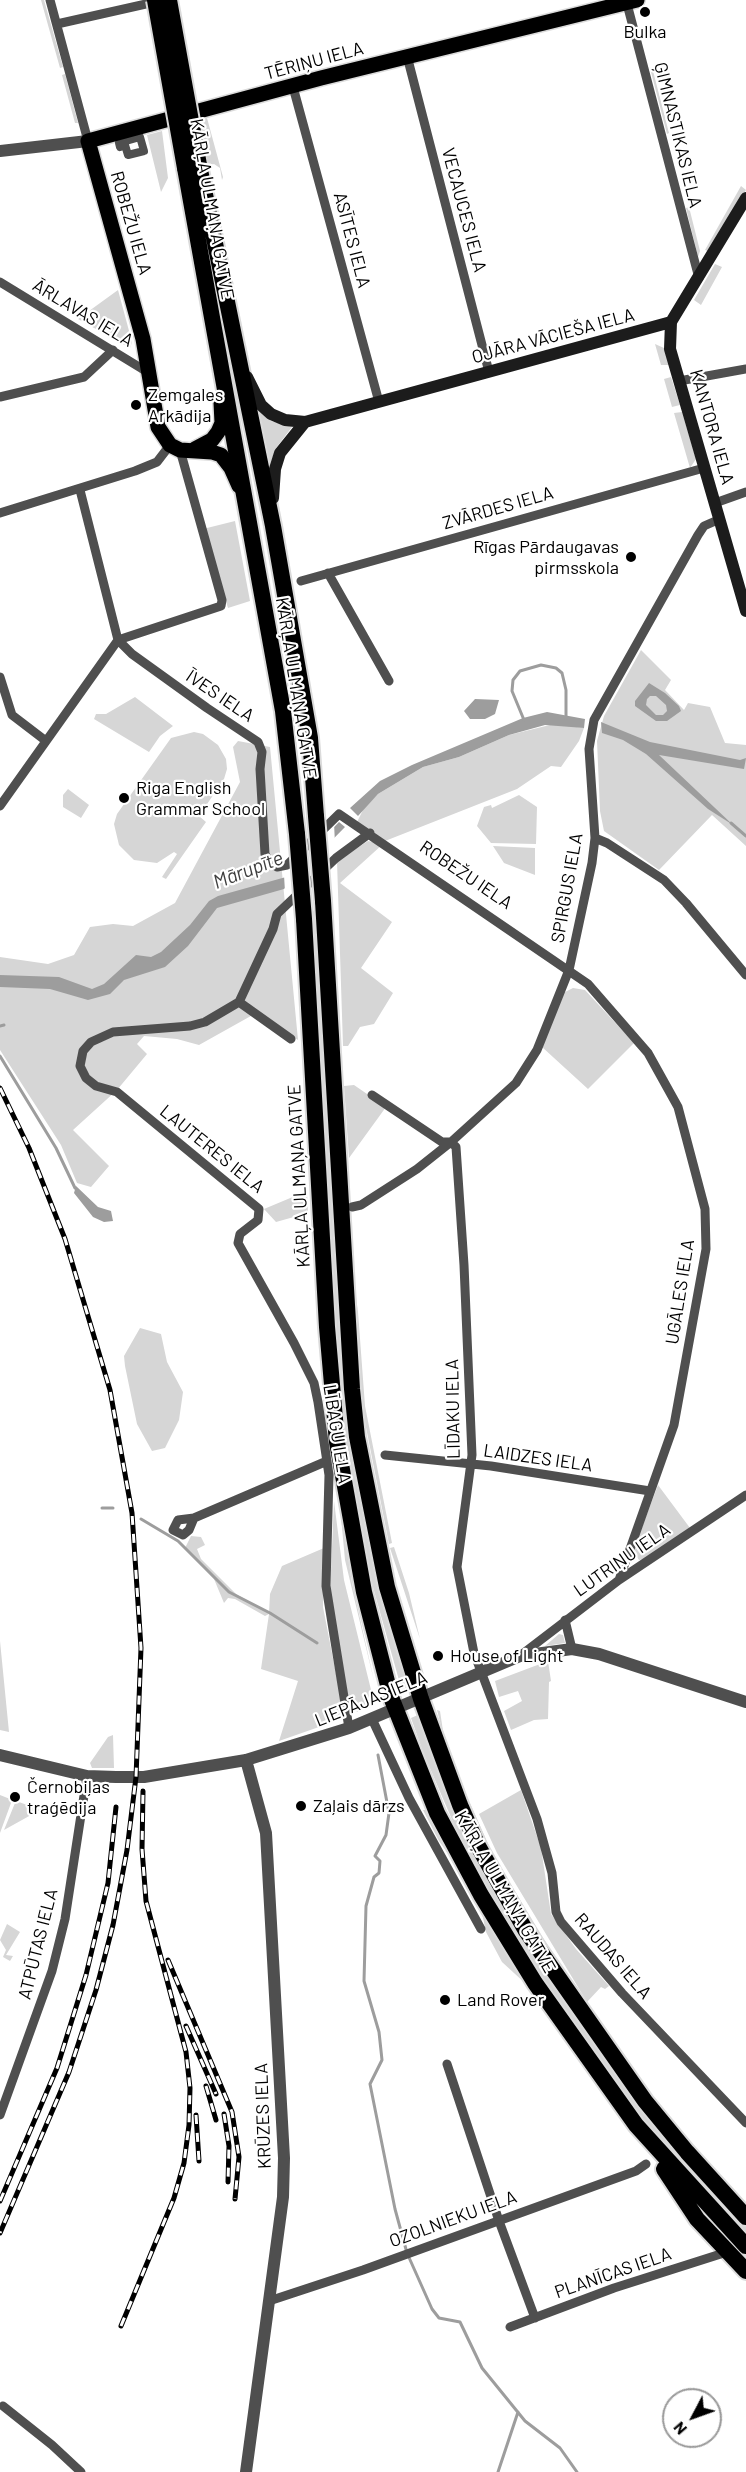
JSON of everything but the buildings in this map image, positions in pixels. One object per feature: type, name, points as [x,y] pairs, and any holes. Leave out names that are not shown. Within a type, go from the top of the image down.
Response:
[{"type":"highway","name":"KĀRĻA ULMAŅA GATVE","points":[[155,0],[239,363],[273,526],[310,738],[323,901],[356,1428],[368,1503],[387,1587],[421,1699],[460,1805],[478,1846],[526,1931],[645,2101],[687,2152],[746,2217]]},
{"type":"highway","name":"KĀRĻA ULMAŅA GATVE","points":[[169,0],[219,355],[283,711],[304,919],[327,1328],[337,1442],[364,1592],[395,1710],[437,1814],[481,1895],[535,1983],[636,2125],[746,2246]]},
{"type":"highway","points":[[636,2125],[697,2219],[746,2271]]},
{"type":"main road","name":"TĒRIŅU IELA","points":[[88,141],[407,56],[630,1]]},
{"type":"main road","name":"ROBEŽU IELA","points":[[88,141],[143,339],[158,427],[182,448]]},
{"type":"main road","points":[[671,322],[746,198]]},
{"type":"main road","name":"OJĀRA VĀCIEŠA IELA","points":[[239,363],[261,405],[278,418],[305,422],[671,322]]},
{"type":"main road","name":"KANTORA IELA","points":[[671,322],[669,345],[746,611]]},
{"type":"main road","points":[[182,448],[212,440],[222,423],[219,355]]},
{"type":"main road","points":[[273,526],[273,485],[278,461],[286,444],[305,422]]},
{"type":"main road","points":[[182,448],[221,455],[231,468],[247,505]]},
{"type":"street","name":"ROBEŽU IELA","points":[[50,0],[88,141]]},
{"type":"street","points":[[57,24],[162,0]]},
{"type":"street","name":"ĢIMNASTIKAS IELA","points":[[630,1],[699,278]]},
{"type":"street","name":"VECAUCES IELA","points":[[407,56],[489,372]]},
{"type":"street","name":"ASĪTES IELA","points":[[293,87],[379,402]]},
{"type":"street","name":"TĒRIŅU IELA","points":[[0,151],[88,141]]},
{"type":"street","name":"ĀRLAVAS IELA","points":[[0,282],[149,373]]},
{"type":"street","points":[[0,397],[84,377],[113,350]]},
{"type":"street","points":[[679,381],[746,369]]},
{"type":"street","name":"ROBEŽU IELA","points":[[117,640],[221,606],[222,600],[182,448]]},
{"type":"street","points":[[0,513],[80,490],[157,462],[182,448]]},
{"type":"street","name":"ZVĀRDES IELA","points":[[301,580],[704,468]]},
{"type":"street","points":[[0,806],[117,640],[80,490]]},
{"type":"street","points":[[715,503],[746,492]]},
{"type":"street","name":"SPIRGUS IELA","points":[[352,1207],[361,1205],[417,1169],[451,1142],[516,1083],[529,1065],[569,970],[587,890],[595,838],[589,749],[594,720],[698,535],[704,526],[720,519]]},
{"type":"street","points":[[328,573],[389,681]]},
{"type":"street","name":"ĪVES IELA","points":[[117,640],[132,654],[258,742],[262,753],[260,769],[265,854],[277,867],[293,860],[339,814]]},
{"type":"street","points":[[0,677],[12,715],[46,741]]},
{"type":"street","name":"ROBEŽU IELA","points":[[339,814],[569,970]]},
{"type":"street","points":[[291,1039],[238,1002],[273,929],[277,914],[336,858],[370,833]]},
{"type":"street","points":[[595,838],[608,843],[669,884],[746,975]]},
{"type":"street","name":"UGĀLES IELA","points":[[569,970],[588,984],[630,1030],[662,1076],[678,1107],[705,1209],[706,1249],[674,1425],[619,1580]]},
{"type":"street","name":"LAUTERES IELA","points":[[238,1002],[205,1022],[190,1026],[113,1032],[91,1042],[83,1051],[80,1066],[86,1078],[96,1086],[117,1092],[260,1209],[258,1220],[240,1234]]},
{"type":"street","points":[[372,1095],[442,1142],[451,1142]]},
{"type":"street","name":"LĪDAKU IELA","points":[[451,1142],[456,1147],[464,1265],[470,1466],[457,1567],[474,1653],[482,1673]]},
{"type":"street","name":"LĪBAGU IELA","points":[[240,1234],[238,1243],[314,1383],[327,1461],[329,1524],[326,1586],[350,1728]]},
{"type":"street","name":"LAIDZES IELA","points":[[385,1455],[470,1466],[490,1466],[650,1491]]},
{"type":"street","points":[[194,1518],[327,1461]]},
{"type":"street","name":"LUTRIŅU IELA","points":[[520,1656],[619,1580],[746,1494]]},
{"type":"street","points":[[565,1620],[572,1649]]},
{"type":"street","name":"LIEPĀJAS IELA","points":[[0,1755],[87,1776],[144,1777],[246,1760],[350,1728],[520,1656],[572,1649],[620,1660],[746,1702]]},
{"type":"street","name":"RAUDAS IELA","points":[[482,1673],[537,1820],[552,1873],[556,1912],[561,1922],[622,1993],[746,2123]]},
{"type":"street","points":[[372,1719],[409,1798],[482,1929]]},
{"type":"street","name":"KRŪZES IELA","points":[[246,1760],[266,1833],[284,2158],[283,2196],[246,2472]]},
{"type":"street","name":"ATPŪTAS IELA","points":[[0,2115],[52,1971],[66,1908],[87,1776]]},
{"type":"street","points":[[447,2064],[499,2221],[535,2318]]},
{"type":"street","name":"OZOLNIEKU IELA","points":[[269,2301],[499,2221],[636,2171],[646,2164]]},
{"type":"street","name":"PLANĪCAS IELA","points":[[510,2327],[623,2285],[727,2252]]},
{"type":"street","points":[[3,2406],[52,2445],[81,2472]]},
{"type":"shaded area","points":[[41,0],[44,0],[63,67],[60,68]]},
{"type":"shaded area","points":[[652,67],[669,133],[667,134],[650,68]]},
{"type":"shaded area","points":[[65,74],[78,123],[75,123],[62,75]]},
{"type":"shaded area","points":[[207,118],[223,177],[222,180],[220,168],[214,164],[208,166],[200,120]]},
{"type":"shaded area","points":[[162,131],[168,178],[161,192],[147,135]]},
{"type":"shaded area","points":[[741,186],[746,190],[710,252],[705,250]]},
{"type":"shaded area","points":[[689,207],[700,251],[698,257],[686,208]]},
{"type":"shaded area","points":[[715,264],[722,267],[701,305],[694,300]]},
{"type":"shaded area","points":[[118,290],[132,342],[130,348],[78,319]]},
{"type":"shaded area","points":[[655,344],[664,348],[669,365],[661,365]]},
{"type":"shaded area","points":[[671,377],[680,405],[672,407],[664,379]]},
{"type":"shaded area","points":[[257,409],[271,421],[292,427],[276,448],[268,470]]},
{"type":"shaded area","points":[[682,412],[696,459],[690,468],[674,413]]},
{"type":"shaded area","points":[[235,521],[250,601],[228,608],[203,529]]},
{"type":"shaded area","points":[[641,650],[671,680],[665,690],[684,710],[688,703],[710,707],[725,743],[746,745],[746,846],[712,815],[659,870],[604,831],[600,811],[597,741],[604,716]]},
{"type":"shaded area","points":[[649,683],[665,693],[679,706],[681,711],[667,721],[656,721],[635,706],[635,701]],"holes":[[[650,696],[656,696],[666,705],[667,711],[663,715],[656,715],[646,705]]]},
{"type":"shaded area","points":[[135,697],[173,726],[160,736],[149,752],[94,719],[96,714],[106,714]]},
{"type":"shaded area","points":[[475,699],[499,700],[495,714],[485,719],[470,719],[464,711]]},
{"type":"shaded area","points":[[547,712],[585,719],[584,728],[545,725],[509,735],[459,757],[423,767],[378,794],[358,816],[350,808],[380,781],[412,765],[523,718]]},
{"type":"shaded area","points":[[601,722],[650,742],[740,760],[746,758],[744,769],[659,755],[733,825],[708,809],[646,754],[623,740],[602,733]]},
{"type":"shaded area","points":[[554,724],[584,728],[579,741],[561,767],[551,766],[517,789],[385,841],[357,822],[365,806],[378,794],[423,767],[459,757],[509,735]]},
{"type":"shaded area","points":[[194,732],[203,734],[218,745],[226,759],[227,769],[224,779],[199,816],[206,822],[166,879],[162,877],[177,854],[174,852],[157,863],[134,860],[119,845],[114,824],[117,814],[171,738]]},
{"type":"shaded area","points":[[238,741],[270,747],[298,1040],[258,1012],[199,1045],[177,1039],[144,1036],[137,1044],[147,1054],[117,1090],[73,1130],[109,1166],[91,1187],[77,1183],[61,1145],[0,1050],[0,957],[48,964],[74,955],[90,927],[113,924],[133,926],[175,903],[240,782],[233,747]]},
{"type":"shaded area","points":[[68,789],[89,805],[81,818],[63,807],[63,795]]},
{"type":"shaded area","points":[[519,795],[537,807],[536,844],[491,843],[477,826],[484,807],[491,805],[492,808]]},
{"type":"shaded area","points":[[339,822],[345,827],[284,889],[217,908],[188,946],[165,967],[124,980],[110,994],[88,1000],[50,989],[0,987],[0,975],[59,977],[92,989],[104,984],[136,955],[151,957],[161,952],[190,925],[209,901],[218,896],[286,877]]},
{"type":"shaded area","points":[[368,841],[383,844],[340,883],[392,922],[361,968],[393,993],[374,1024],[360,1027],[348,1046],[343,1046],[337,861]]},
{"type":"shaded area","points":[[493,846],[535,848],[535,875],[504,863]]},
{"type":"shaded area","points":[[316,908],[356,1473],[374,1568],[409,1689],[402,1691],[366,1562],[343,1433],[311,914]]},
{"type":"shaded area","points":[[573,988],[585,990],[634,1043],[588,1089],[542,1047],[563,993]]},
{"type":"shaded area","points":[[305,1048],[320,1330],[302,1049]]},
{"type":"shaded area","points":[[354,1085],[386,1107],[349,1158],[344,1086]]},
{"type":"shaded area","points":[[76,1186],[98,1207],[111,1211],[113,1221],[104,1222],[93,1217],[74,1193]]},
{"type":"shaded area","points":[[307,1191],[308,1213],[276,1222],[264,1209]]},
{"type":"shaded area","points":[[350,1253],[358,1312],[365,1406],[392,1543],[389,1544],[361,1402]]},
{"type":"shaded area","points":[[140,1328],[161,1334],[167,1362],[183,1392],[179,1420],[165,1448],[152,1451],[137,1424],[124,1356]]},
{"type":"shaded area","points":[[658,1485],[690,1528],[644,1559],[639,1560],[633,1551]]},
{"type":"shaded area","points":[[339,1495],[352,1583],[375,1685],[345,1560]]},
{"type":"shaded area","points":[[334,1501],[344,1580],[373,1698],[370,1707],[357,1712],[347,1693],[330,1594]]},
{"type":"shaded area","points":[[191,1536],[201,1537],[205,1545],[197,1549],[201,1559],[236,1594],[269,1613],[270,1594],[282,1566],[324,1548],[323,1607],[343,1710],[336,1721],[279,1741],[298,1681],[261,1669],[269,1614],[265,1616],[235,1599],[228,1598],[224,1603],[214,1579],[185,1548]]},
{"type":"shaded area","points":[[394,1547],[409,1593],[420,1639],[390,1548]]},
{"type":"shaded area","points":[[559,1634],[563,1635],[565,1643],[545,1646]]},
{"type":"shaded area","points":[[0,1641],[7,1712],[9,1732],[0,1730]]},
{"type":"shaded area","points":[[548,1661],[551,1681],[549,1682],[548,1719],[534,1720],[511,1730],[504,1711],[522,1701],[518,1691],[499,1697],[495,1681]]},
{"type":"shaded area","points":[[437,1710],[440,1711],[443,1731],[460,1781],[493,1855],[582,2002],[691,2147],[746,2204],[746,2208],[690,2148],[653,2102],[587,2013],[539,1940],[478,1831],[450,1761]]},
{"type":"shaded area","points":[[418,1715],[461,1826],[529,1949],[611,2067],[746,2226],[746,2236],[650,2131],[607,2075],[550,1993],[468,1857],[411,1718]]},
{"type":"shaded area","points":[[113,1735],[114,1768],[92,1768],[90,1763],[108,1737]]},
{"type":"shaded area","points":[[521,1790],[541,1848],[551,1914],[576,1949],[609,1986],[605,1989],[601,1987],[587,2002],[497,1853],[479,1814]]},
{"type":"shaded area","points":[[0,1795],[10,1799],[11,1803],[0,1833]]},
{"type":"shaded area","points":[[19,1802],[40,1810],[4,1830],[15,1803]]},
{"type":"shaded area","points":[[423,1810],[427,1810],[449,1855],[439,1841]]},
{"type":"shaded area","points":[[482,1913],[526,1984],[502,1962],[486,1932]]},
{"type":"shaded area","points":[[7,1924],[20,1932],[6,1955],[13,1956],[10,1961],[3,1957],[6,1950],[0,1940]]},
{"type":"pier","points":[[334,823],[335,844],[285,892],[284,875],[296,867]]},
{"type":"waterway","points":[[524,720],[512,691],[513,680],[520,671],[541,665],[556,668],[562,673],[566,690],[566,718]]},
{"type":"waterway","points":[[731,823],[746,836]]},
{"type":"waterway","points":[[0,1026],[4,1025]]},
{"type":"waterway","points":[[0,1056],[56,1148],[75,1188]]},
{"type":"waterway","points":[[102,1508],[113,1508]]},
{"type":"waterway","points":[[141,1519],[178,1541],[229,1592],[270,1613],[317,1643]]},
{"type":"waterway","points":[[378,1755],[389,1813],[386,1835],[375,1856],[380,1861],[379,1873],[374,1877],[366,1906],[364,1981],[379,2032],[382,2060],[370,2084],[395,2209],[407,2253],[432,2309],[439,2318],[460,2322],[482,2368],[525,2421],[560,2448],[577,2472]]},
{"type":"waterway","points":[[498,2472],[518,2412]]},
{"type":"railway","points":[[0,1088],[29,1148],[65,1239],[110,1390],[132,1513],[141,1648],[136,1777],[127,1850],[113,1925],[96,1990],[69,2072],[0,2233]]},
{"type":"railway","points":[[121,2326],[174,2198],[184,2163],[189,2125],[190,2088],[186,2052],[146,1901],[142,1849],[143,1791]]},
{"type":"railway","points":[[0,2201],[57,2068],[86,1975],[108,1883],[116,1807]]},
{"type":"railway","points":[[168,1960],[232,2112],[239,2157],[235,2199]]},
{"type":"railway","points":[[186,2026],[216,2094]]},
{"type":"railway","points":[[206,2086],[216,2120]]},
{"type":"railway","points":[[224,2114],[229,2146],[228,2182]]},
{"type":"railway","points":[[196,2115],[199,2161]]},
{"type":"place","name":"Bulka","points":[[645,12]]},
{"type":"place","name":"Zemgales Arkādija","points":[[136,405]]},
{"type":"place","name":"Rīgas Pārdaugavas pirmsskola","points":[[631,557]]},
{"type":"place","name":"Riga English Grammar School","points":[[124,798]]},
{"type":"place","name":"House of Light","points":[[438,1656]]},
{"type":"place","name":"Černobiļas traģēdija","points":[[15,1797]]},
{"type":"place","name":"Zaļais dārzs","points":[[301,1806]]},
{"type":"place","name":"Land Rover","points":[[445,2000]]},
{"type":"water label","name":"Mārupīte","points":[[248,870]]}]
